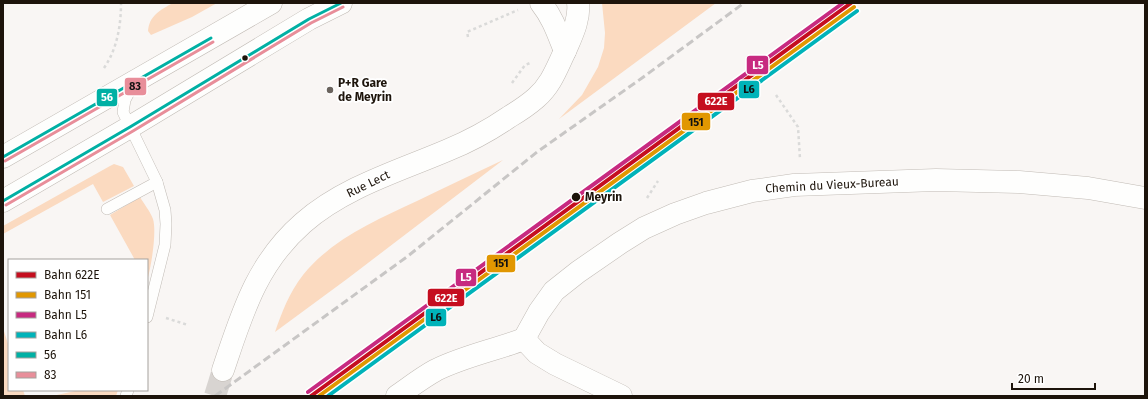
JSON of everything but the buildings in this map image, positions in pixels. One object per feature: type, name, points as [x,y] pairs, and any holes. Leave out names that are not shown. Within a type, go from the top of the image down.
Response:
[{"type":"main road","points":[[3,157],[271,3]]},
{"type":"main road","points":[[3,201],[130,128],[309,20],[342,3]]},
{"type":"main road","name":"Rue Lect","points":[[223,370],[241,317],[256,282],[276,250],[302,223],[318,210],[358,188],[476,138],[521,110],[537,98],[555,75],[560,64],[572,34],[579,10],[578,3]]},
{"type":"main road","points":[[532,5],[548,12],[556,26],[565,51]]},
{"type":"main road","name":"Chemin du Vieux-Bureau","points":[[524,339],[539,312],[554,291],[578,272],[620,243],[644,228],[675,214],[706,203],[752,191],[794,185],[936,180],[1019,182],[1088,188],[1145,198]]},
{"type":"main road","points":[[397,396],[436,370],[524,339],[537,353],[555,364],[621,396]]},
{"type":"lane","points":[[134,83],[126,100],[123,112],[157,182],[165,210],[166,224],[165,245],[148,313]]},
{"type":"lane","points":[[107,209],[157,182]]},
{"type":"path","points":[[102,71],[111,58],[119,34],[121,3]]},
{"type":"path","points":[[468,37],[467,32],[532,5]]},
{"type":"path","points":[[776,95],[798,127],[800,161]]},
{"type":"shaded area","points":[[173,3],[217,3],[192,17],[151,35],[148,31],[150,21],[156,14]]},
{"type":"shaded area","points":[[602,3],[716,3],[559,119],[582,95],[598,67],[604,48],[605,33]]},
{"type":"shaded area","points":[[503,160],[275,332],[286,303],[298,282],[315,262],[327,251],[371,223]]},
{"type":"shaded area","points":[[114,164],[123,167],[134,186],[103,202],[93,184],[3,234],[3,226]]},
{"type":"shaded area","points":[[140,197],[149,210],[153,219],[154,232],[153,250],[148,277],[148,259],[134,259],[110,215]]},
{"type":"shaded area","points":[[3,328],[8,344],[8,391],[23,391],[25,396],[3,396]]},
{"type":"shaded area","points":[[75,391],[118,391],[116,396],[52,396]]},
{"type":"tunnel","points":[[215,396],[223,370]]},
{"type":"railway","points":[[215,396],[408,256],[537,152],[642,78],[744,3]]},
{"type":"rail line","name":"L5","points":[[308,392],[843,3]]},
{"type":"rail line","name":"622E","points":[[311,396],[851,3]]},
{"type":"rail line","name":"151","points":[[319,396],[854,7]]},
{"type":"rail line","name":"L6","points":[[328,396],[857,11]]},
{"type":"transit line","name":"56","points":[[3,201],[130,127],[309,19],[341,3]]},
{"type":"transit line","name":"83","points":[[6,205],[133,131],[311,23],[343,7]]},
{"type":"transit line","name":"56","points":[[3,157],[211,38]]},
{"type":"transit line","name":"83","points":[[5,161],[213,42]]},
{"type":"place","name":"P+R Gare de Meyrin","points":[[330,90]]},
{"type":"place","name":"Meyrin","points":[[576,197]]}]
